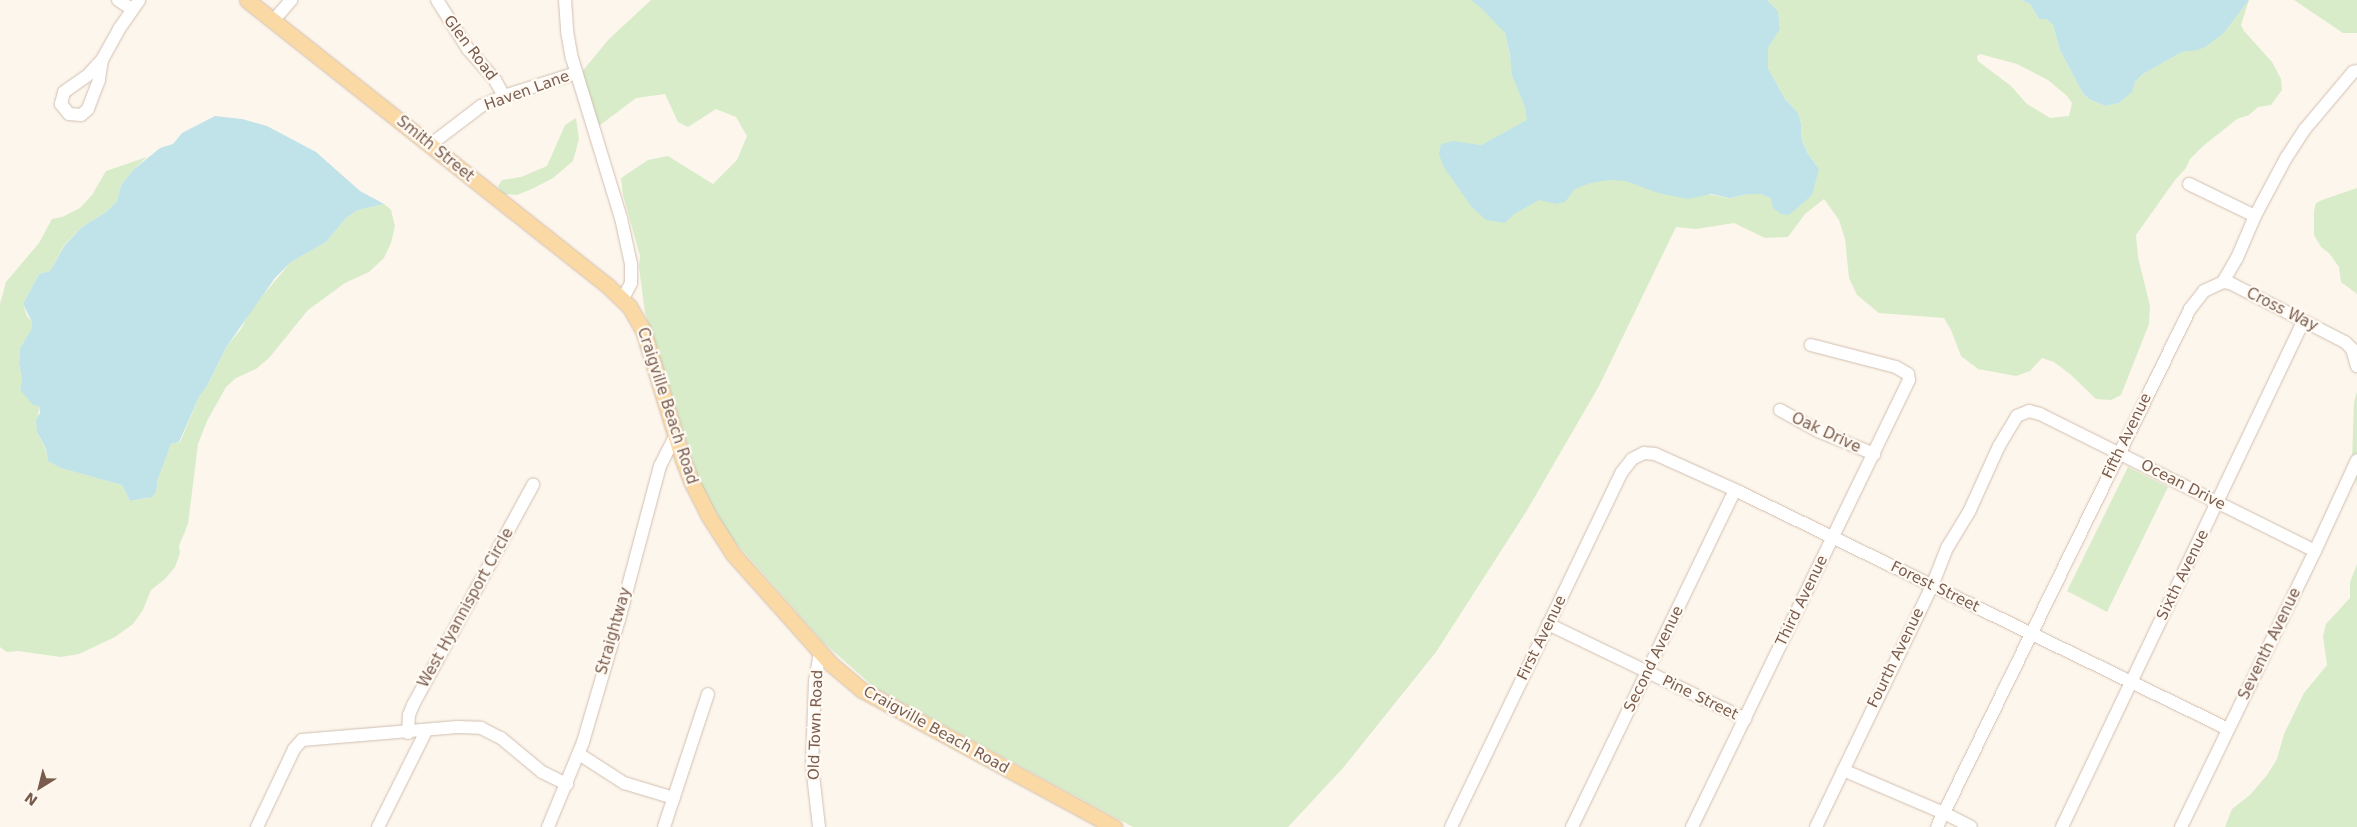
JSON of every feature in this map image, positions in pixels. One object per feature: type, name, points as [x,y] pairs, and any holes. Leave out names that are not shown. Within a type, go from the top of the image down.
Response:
[{"type":"main road","name":"Smith Street","points":[[247,0],[623,299]]},
{"type":"main road","name":"Craigville Beach Road","points":[[623,299],[633,311],[643,330],[690,481],[720,535],[739,560],[820,653],[862,690],[1114,827]]},
{"type":"street","points":[[102,60],[136,4],[118,0]]},
{"type":"street","points":[[273,21],[291,0]]},
{"type":"street","name":"Glen Road","points":[[437,0],[468,49],[495,80],[504,96]]},
{"type":"street","points":[[566,0],[567,31],[576,73],[627,240],[632,279],[623,299]]},
{"type":"street","name":"Fifth Avenue","points":[[1937,827],[2190,309],[2204,291],[2222,282],[2237,258],[2255,216],[2286,158],[2306,129],[2355,71]]},
{"type":"street","name":"Haven Lane","points":[[430,145],[481,106],[504,96],[576,73]]},
{"type":"street","points":[[2189,184],[2255,216]]},
{"type":"street","name":"Cross Way","points":[[2222,282],[2230,283],[2341,340],[2352,349],[2357,366]]},
{"type":"street","name":"Sixth Avenue","points":[[2062,827],[2304,322]]},
{"type":"street","name":"Third Avenue","points":[[1692,827],[1908,385],[1908,374],[1896,367],[1811,345]]},
{"type":"street","name":"Oak Drive","points":[[1780,410],[1818,431],[1874,454]]},
{"type":"street","name":"Ocean Drive","points":[[2022,414],[2029,411],[2040,414],[2315,551]]},
{"type":"street","name":"Fourth Avenue","points":[[1816,827],[1932,586],[1947,548],[1970,512],[2008,429],[2017,416],[2022,414]]},
{"type":"street","name":"Straightway","points":[[548,827],[579,754],[619,620],[660,466],[676,435]]},
{"type":"street","name":"Forest Street","points":[[1640,454],[1655,454],[1736,490],[2031,635],[2228,729]]},
{"type":"street","name":"First Avenue","points":[[1451,827],[1622,472],[1628,462],[1640,454]]},
{"type":"street","name":"Seventh Avenue","points":[[2181,827],[2357,460]]},
{"type":"street","name":"West Hyannisport Circle","points":[[408,733],[409,715],[413,705],[533,485]]},
{"type":"street","name":"Second Avenue","points":[[1572,827],[1736,490]]},
{"type":"street","name":"Pine Street","points":[[1548,624],[1744,719]]},
{"type":"street","name":"Old Town Road","points":[[819,827],[812,766],[815,681],[820,653]]},
{"type":"street","points":[[664,827],[708,694]]},
{"type":"street","points":[[257,827],[294,749],[302,740],[408,733],[457,727],[487,729],[501,738],[542,772],[567,784]]},
{"type":"street","points":[[378,827],[426,731]]},
{"type":"street","points":[[579,754],[624,783],[674,798]]},
{"type":"street","points":[[1843,770],[1944,813],[1971,827]]},
{"type":"green space","points":[[651,0],[1479,0],[1505,33],[1511,62],[1528,95],[1527,121],[1481,145],[1476,144],[1573,183],[1609,177],[1729,198],[1760,194],[1771,198],[1819,169],[1808,154],[1802,139],[1798,113],[1785,99],[1768,68],[1768,48],[1780,29],[1778,11],[1767,0],[2021,0],[2030,4],[2039,19],[2047,19],[2053,25],[2060,50],[2082,92],[2089,99],[2105,106],[2119,103],[2131,92],[2135,82],[2143,74],[2182,52],[2207,46],[2224,33],[2249,0],[2241,25],[2244,31],[2272,62],[2281,79],[2282,90],[2271,105],[2258,107],[2249,115],[2237,119],[2203,146],[2190,159],[2186,168],[2175,180],[2136,235],[2138,257],[2150,306],[2149,324],[2121,395],[2111,400],[2096,399],[2070,374],[2054,362],[2042,358],[2030,371],[2016,376],[1978,369],[1961,356],[1944,318],[1879,313],[1857,295],[1849,278],[1845,239],[1839,220],[1824,199],[1805,214],[1788,237],[1765,238],[1734,223],[1696,229],[1676,227],[1599,386],[1526,512],[1436,652],[1343,768],[1288,827],[1133,827],[874,687],[825,644],[728,534],[699,480],[645,313],[639,267],[640,256],[623,195],[621,178],[648,160],[668,156],[713,184],[737,160],[747,136],[736,117],[716,109],[688,127],[678,122],[665,94],[636,98],[599,126],[581,73],[609,39]],"holes":[[[1980,54],[2017,64],[2048,80],[2067,96],[2072,103],[2069,116],[2050,118],[2027,104],[2011,86],[1978,61],[1977,56]]]},
{"type":"green space","points":[[2294,0],[2357,0],[2357,33],[2343,33]]},
{"type":"green space","points":[[576,118],[579,139],[573,161],[553,178],[534,188],[517,195],[503,194],[498,186],[502,180],[521,177],[547,166],[565,125]]},
{"type":"green space","points":[[147,157],[121,185],[117,201],[106,212],[82,227],[65,244],[50,271],[39,274],[23,304],[27,316],[32,322],[31,330],[20,348],[19,364],[22,379],[20,390],[39,405],[37,432],[46,450],[48,461],[62,468],[122,485],[130,501],[148,498],[156,492],[158,479],[171,444],[180,442],[199,397],[207,386],[227,346],[241,329],[252,308],[291,262],[326,242],[346,218],[358,210],[384,204],[391,210],[395,226],[391,243],[384,258],[369,272],[345,283],[308,310],[269,358],[256,369],[236,378],[226,387],[207,421],[198,444],[188,524],[179,546],[180,553],[175,567],[165,579],[151,590],[143,610],[133,624],[115,637],[79,654],[61,657],[18,651],[7,652],[0,647],[0,304],[6,282],[39,243],[52,219],[62,217],[80,208],[92,195],[106,171]]},
{"type":"green space","points":[[2357,188],[2357,294],[2341,282],[2339,267],[2329,253],[2321,247],[2314,235],[2314,211],[2316,203]]},
{"type":"green space","points":[[2357,391],[2357,486],[2352,459],[2354,403]]},
{"type":"green space","points":[[2128,467],[2168,487],[2107,612],[2067,591]]},
{"type":"green space","points":[[2357,564],[2357,827],[2225,827],[2232,809],[2250,795],[2267,775],[2277,759],[2284,734],[2304,693],[2327,665],[2323,636],[2326,624],[2350,598],[2350,582]]},
{"type":"water","points":[[1471,0],[1767,0],[1778,11],[1780,29],[1768,48],[1768,68],[1785,99],[1798,113],[1801,123],[1802,140],[1808,154],[1819,169],[1812,195],[1789,215],[1781,214],[1773,208],[1771,198],[1760,194],[1729,198],[1711,194],[1688,199],[1658,193],[1626,181],[1610,180],[1590,183],[1575,189],[1565,202],[1556,204],[1539,200],[1514,214],[1505,223],[1486,220],[1471,206],[1443,166],[1439,154],[1441,144],[1453,141],[1481,145],[1527,120],[1525,107],[1512,75],[1505,33]]},
{"type":"water","points":[[2021,0],[2249,0],[2224,33],[2207,46],[2198,50],[2182,52],[2143,74],[2135,82],[2132,92],[2119,103],[2105,106],[2089,99],[2082,92],[2060,50],[2053,25],[2047,19],[2039,19],[2030,4]]},
{"type":"water","points":[[215,116],[242,119],[267,126],[316,152],[360,191],[384,204],[358,210],[346,218],[326,242],[291,262],[275,278],[227,346],[207,386],[199,397],[179,442],[171,444],[158,479],[156,492],[152,497],[130,501],[122,485],[61,468],[48,461],[46,449],[37,432],[36,420],[40,413],[39,406],[33,405],[20,390],[22,379],[19,364],[20,348],[31,330],[32,322],[23,304],[39,274],[50,271],[65,245],[82,227],[106,212],[117,201],[121,185],[133,170],[160,148],[173,144],[182,133]]}]
